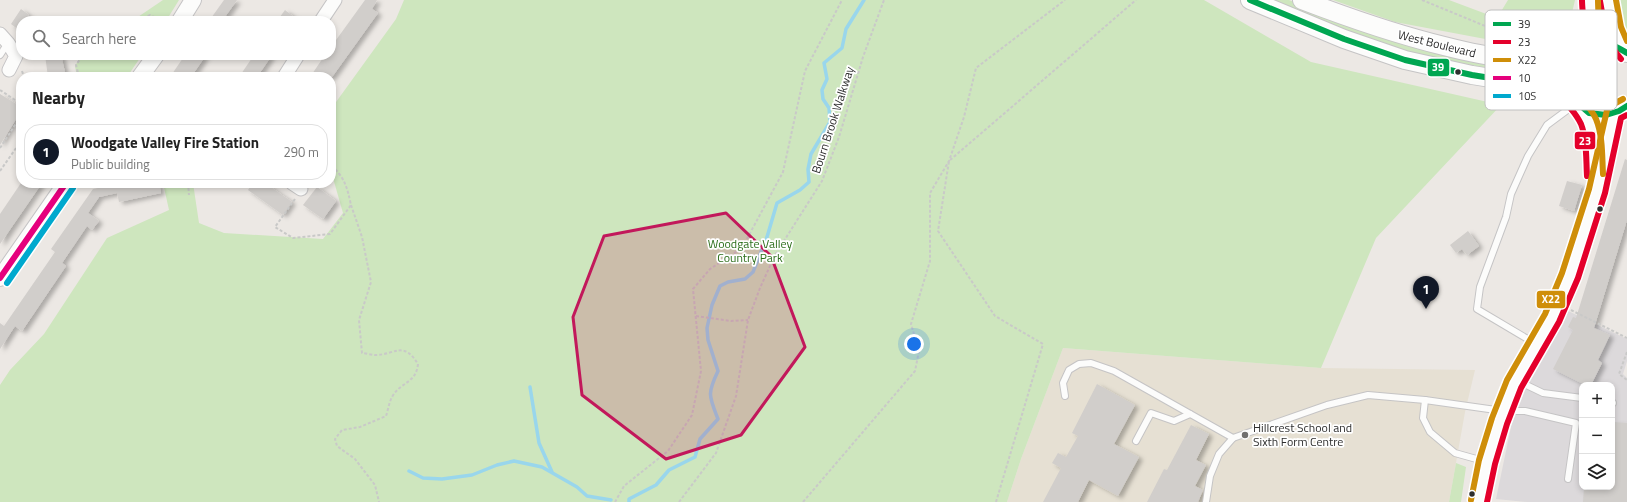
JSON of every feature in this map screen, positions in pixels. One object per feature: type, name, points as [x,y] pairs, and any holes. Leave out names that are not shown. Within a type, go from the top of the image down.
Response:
[{"type":"main road","name":"West Boulevard","points":[[1250,0],[1344,39],[1405,60],[1485,77]]},
{"type":"main road","name":"West Boulevard","points":[[1302,0],[1350,19],[1406,37],[1485,55]]},
{"type":"main road","name":"West Boulevard","points":[[1588,110],[1597,115],[1621,110]]},
{"type":"street","points":[[183,16],[194,0]]},
{"type":"street","points":[[1590,0],[1590,10]]},
{"type":"street","points":[[1608,0],[1610,10]]},
{"type":"street","points":[[324,16],[332,2]]},
{"type":"street","points":[[1617,36],[1625,51]]},
{"type":"street","points":[[4,38],[16,56],[9,70]]},
{"type":"street","points":[[144,72],[152,60]]},
{"type":"street","points":[[287,72],[295,60]]},
{"type":"street","points":[[1581,110],[1590,124],[1597,190]]},
{"type":"street","points":[[1479,502],[1487,462],[1503,411],[1516,380],[1552,318],[1570,276],[1621,110]]},
{"type":"street","points":[[0,278],[63,188]]},
{"type":"lane","points":[[0,55],[4,38]]},
{"type":"lane","points":[[1536,344],[1477,308],[1480,287],[1506,217],[1511,194],[1528,156],[1547,125],[1568,110]]},
{"type":"lane","points":[[1065,396],[1063,383],[1069,370],[1079,364],[1091,363],[1114,371],[1233,438]]},
{"type":"lane","points":[[1516,380],[1543,393],[1579,398]]},
{"type":"lane","points":[[1206,502],[1210,476],[1219,454],[1233,438],[1327,405],[1368,396],[1425,400],[1503,411],[1525,411],[1576,423],[1568,479]]},
{"type":"lane","points":[[1425,400],[1423,418],[1430,432],[1454,453],[1487,462]]},
{"type":"lane","points":[[1136,441],[1151,413],[1174,421],[1190,414]]},
{"type":"path","points":[[615,502],[624,486],[668,451],[692,415],[701,371],[692,289],[710,269],[742,248],[783,172],[806,71],[842,0]]},
{"type":"path","name":"Bourn Brook Walkway","points":[[679,502],[716,453],[736,396],[748,320],[775,255],[822,181],[839,137],[865,51],[884,0]]},
{"type":"path","points":[[996,502],[1043,344],[995,316],[938,231],[949,161],[964,117],[976,68],[1065,0]]},
{"type":"path","points":[[803,502],[915,371],[919,351],[911,324],[930,261],[930,194],[949,161],[1136,0]]},
{"type":"path","points":[[1422,0],[1485,27]]},
{"type":"path","points":[[78,72],[76,65],[80,60]]},
{"type":"path","points":[[0,90],[16,101]]},
{"type":"path","points":[[0,148],[16,124]]},
{"type":"path","points":[[0,171],[16,148]]},
{"type":"path","points":[[336,171],[348,187],[351,205],[362,237],[371,282],[359,320],[362,353],[376,355],[399,349],[412,355],[418,364],[417,373],[409,382],[402,385],[392,398],[386,416],[360,428],[342,430],[335,439],[337,446],[355,459],[375,486],[379,502]]},
{"type":"path","points":[[188,188],[189,195]]},
{"type":"path","points":[[295,188],[275,227],[292,238],[330,234],[351,205]]},
{"type":"path","points":[[1558,304],[1627,338]]},
{"type":"path","points":[[696,316],[731,320],[748,320]]},
{"type":"path","points":[[1627,352],[1619,374],[1627,380]]},
{"type":"highlighted area","points":[[726,213],[771,256],[805,347],[741,435],[666,459],[582,395],[573,317],[604,236]]},
{"type":"shaded area","points":[[1566,310],[1627,339],[1627,361],[1623,374],[1627,378],[1627,502],[1527,502],[1496,499],[1512,422],[1524,391]]},
{"type":"shaded area","name":"Hillcrest School and Sixth Form Centre","points":[[1063,348],[1321,368],[1475,370],[1465,412],[1449,502],[1007,502],[1021,459]]},
{"type":"green space","points":[[163,0],[179,0],[169,16],[139,16]]},
{"type":"green space","name":"Woodgate Valley Country Park","points":[[404,0],[1204,0],[1311,62],[1485,101],[1485,110],[1496,110],[1376,238],[1321,368],[1063,348],[1021,459],[1007,502],[0,502],[0,385],[10,370],[44,334],[107,238],[169,210],[164,188],[194,188],[199,223],[224,233],[323,239],[343,213],[336,188],[336,102],[396,19]]},
{"type":"green space","points":[[1264,0],[1289,0],[1358,28],[1485,59],[1485,68],[1416,54],[1347,32]]},
{"type":"green space","points":[[1333,0],[1449,0],[1485,14],[1485,39],[1395,22]]},
{"type":"green space","points":[[1508,0],[1575,0],[1573,10],[1502,10]]},
{"type":"green space","points":[[1616,0],[1627,0],[1627,32],[1625,29]]},
{"type":"green space","points":[[79,60],[139,60],[130,72],[76,72],[75,66]]},
{"type":"green space","points":[[1456,463],[1466,467],[1461,502],[1449,502]]},
{"type":"building","points":[[224,0],[237,0],[226,16],[213,16]]},
{"type":"building","points":[[365,0],[377,0],[372,9],[378,13],[336,72],[313,72],[322,60],[336,60],[336,40]]},
{"type":"building","points":[[21,9],[29,15],[28,16],[16,16]]},
{"type":"building","points":[[285,10],[293,16],[281,16]]},
{"type":"building","points":[[16,16],[16,28],[11,24]]},
{"type":"building","points":[[46,60],[62,60],[65,72],[47,72]]},
{"type":"building","points":[[182,60],[203,60],[194,72],[173,72]]},
{"type":"building","points":[[251,60],[269,60],[260,72],[242,72]]},
{"type":"building","points":[[0,94],[16,104],[16,119],[0,145]]},
{"type":"building","points":[[1625,159],[1627,160],[1627,220],[1594,328],[1610,335],[1598,360],[1602,363],[1592,382],[1579,382],[1553,369],[1573,330],[1568,327],[1573,317],[1576,318]]},
{"type":"building","points":[[1567,181],[1582,185],[1574,211],[1559,206]]},
{"type":"building","points":[[18,188],[39,188],[0,244],[0,214]]},
{"type":"building","points":[[160,188],[161,193],[119,202],[117,193],[99,197],[88,213],[99,221],[92,230],[87,226],[62,263],[66,266],[22,331],[15,326],[0,349],[0,323],[4,326],[55,252],[51,249],[93,189]]},
{"type":"building","points":[[249,188],[272,188],[292,202],[283,215],[248,190]]},
{"type":"building","points":[[316,188],[336,201],[323,219],[303,205]]},
{"type":"building","points":[[1468,231],[1479,246],[1467,255],[1462,249],[1456,253],[1450,245]]},
{"type":"building","points":[[1097,384],[1135,405],[1114,444],[1139,457],[1118,496],[1089,480],[1078,502],[1043,502],[1061,468],[1052,463],[1058,453],[1066,457],[1078,436],[1072,433]]},
{"type":"building","points":[[1615,422],[1627,423],[1627,502],[1583,502],[1584,490],[1615,490]]},
{"type":"building","points":[[1191,425],[1209,434],[1196,460],[1206,465],[1195,486],[1203,490],[1198,502],[1147,502],[1164,469],[1167,470]]},
{"type":"waterway","points":[[629,502],[629,499],[656,485],[669,470],[695,457],[700,439],[718,419],[710,395],[712,385],[718,371],[708,340],[707,328],[712,305],[720,286],[728,282],[745,279],[753,272],[767,237],[777,203],[800,190],[809,182],[808,169],[811,154],[830,122],[829,108],[823,99],[822,90],[827,79],[824,63],[842,48],[846,29],[864,0]]},
{"type":"waterway","points":[[530,387],[539,443],[552,472]]},
{"type":"waterway","points":[[409,471],[423,478],[442,479],[472,475],[497,465],[514,461],[542,467],[577,487],[587,496],[611,500]]},
{"type":"transit line","name":"39","points":[[1250,0],[1344,39],[1405,60],[1485,77]]},
{"type":"transit line","name":"23","points":[[1582,0],[1582,10]]},
{"type":"transit line","name":"X22","points":[[1598,0],[1599,10]]},
{"type":"transit line","name":"X22","points":[[1616,0],[1621,27],[1627,41]]},
{"type":"transit line","name":"23","points":[[1600,1],[1602,10]]},
{"type":"transit line","name":"39","points":[[1617,47],[1627,53]]},
{"type":"transit line","name":"23","points":[[1617,54],[1621,59]]},
{"type":"transit line","name":"X22","points":[[1617,102],[1623,99]]},
{"type":"transit line","name":"39","points":[[1586,110],[1589,113],[1606,115],[1619,111],[1627,106]]},
{"type":"transit line","name":"23","points":[[1572,110],[1578,118],[1583,130],[1586,149],[1587,176]]},
{"type":"transit line","name":"X22","points":[[1590,110],[1596,119],[1600,132],[1603,174]]},
{"type":"transit line","name":"X22","points":[[1471,500],[1479,460],[1492,418],[1507,380],[1545,314],[1562,273],[1589,189],[1607,110]]},
{"type":"transit line","name":"23","points":[[1487,502],[1495,464],[1507,424],[1521,388],[1559,322],[1578,278],[1605,193],[1621,118],[1627,115]]},
{"type":"transit line","name":"10","points":[[0,278],[63,188]]},
{"type":"transit line","name":"10S","points":[[7,283],[73,188]]},
{"type":"place","name":"Woodgate Valley Fire Station","points":[[1426,309]]},
{"type":"place","name":"Hillcrest School and Sixth Form Centre","points":[[1245,435]]}]
